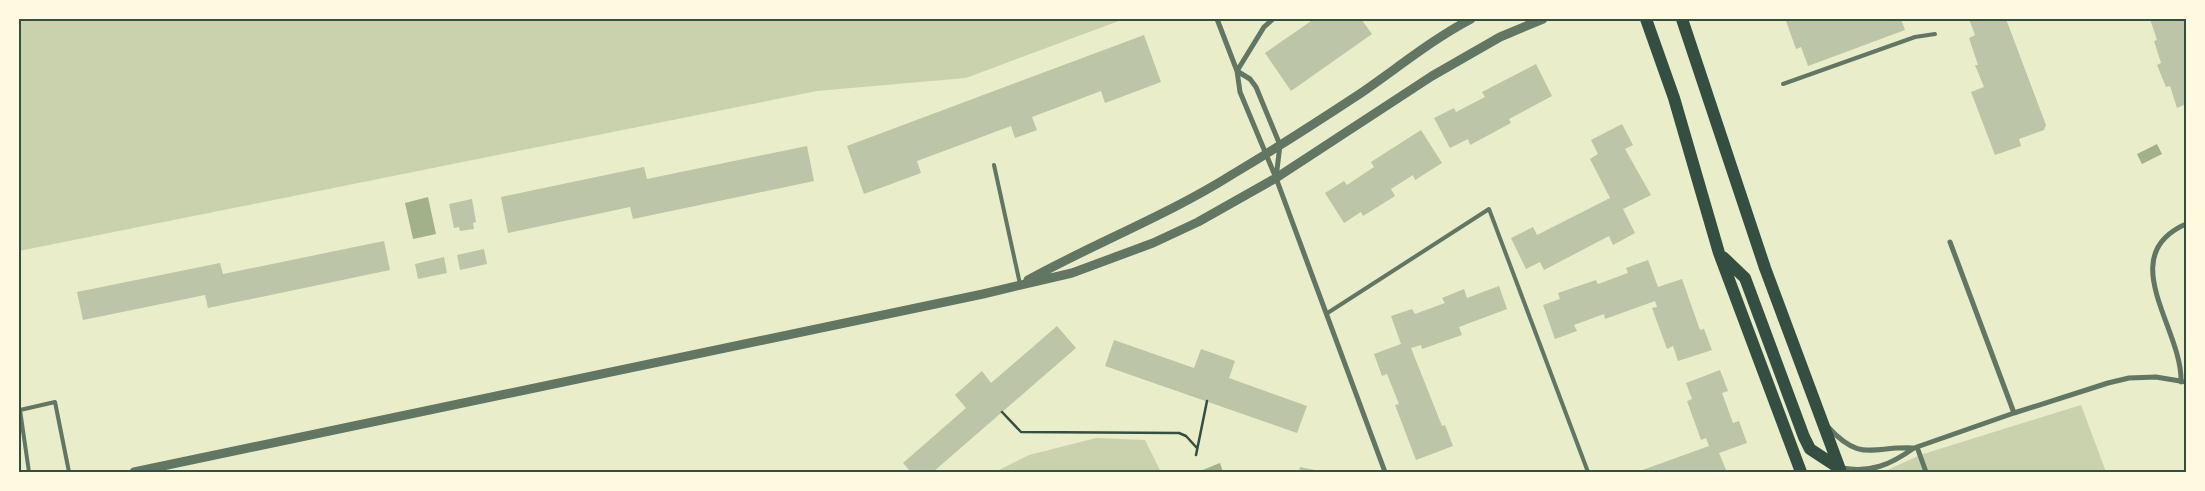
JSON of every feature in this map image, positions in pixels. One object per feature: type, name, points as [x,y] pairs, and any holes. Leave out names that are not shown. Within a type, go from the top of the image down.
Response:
[{"type":"main road","points":[[1646,19],[1674,98],[1719,253],[1801,472]]},
{"type":"main road","points":[[1682,19],[1762,259],[1840,470]]},
{"type":"main road","points":[[1719,253],[1745,278],[1810,449],[1840,470]]},
{"type":"street","points":[[1217,19],[1237,71],[1240,92],[1264,155],[1276,178],[1384,472]]},
{"type":"street","points":[[1237,71],[1264,27],[1273,19]]},
{"type":"street","points":[[1020,284],[1231,176],[1358,95],[1435,41],[1471,19]]},
{"type":"street","points":[[134,472],[966,298],[1072,273],[1153,243],[1206,218],[1276,178],[1432,76],[1500,38],[1543,19]]},
{"type":"street","points":[[1237,71],[1250,79],[1256,87],[1280,145],[1276,178]]},
{"type":"street","points":[[1840,470],[1858,471],[1876,468],[1901,458],[1916,448],[2014,413],[2108,383],[2129,378],[2156,377],[2183,382],[2179,358],[2152,276],[2153,257],[2160,242],[2167,233],[2186,224]]},
{"type":"street","points":[[1950,242],[2014,413]]},
{"type":"street","points":[[1821,419],[1842,442],[1855,449],[1869,451],[1894,447],[1916,448]]},
{"type":"street","points":[[1916,448],[1926,472]]},
{"type":"lane","points":[[1783,84],[1915,37],[1935,34]]},
{"type":"lane","points":[[994,165],[1020,284]]},
{"type":"lane","points":[[1326,314],[1489,209],[1588,472]]},
{"type":"lane","points":[[29,472],[20,410],[55,402],[69,472]]},
{"type":"path","points":[[1196,455],[1207,402]]},
{"type":"path","points":[[1002,412],[1021,432],[1179,433],[1186,436],[1197,448]]},
{"type":"shaded area","points":[[19,19],[1124,19],[966,78],[817,91],[19,251]]},
{"type":"shaded area","points":[[2157,144],[2162,154],[2142,164],[2137,154]]},
{"type":"shaded area","points":[[428,197],[436,234],[413,239],[405,203]]},
{"type":"shaded area","points":[[2081,405],[2106,472],[1883,472],[1920,455]]},
{"type":"shaded area","points":[[1096,438],[1145,440],[1161,472],[995,472],[1029,455]]},
{"type":"shaded area","points":[[1220,463],[1223,472],[1200,472],[1200,471]]},
{"type":"building","points":[[1314,19],[1361,19],[1372,34],[1291,91],[1265,53]]},
{"type":"building","points":[[1791,19],[1901,19],[1905,30],[1808,66],[1801,47],[1796,49],[1786,21]]},
{"type":"building","points":[[1969,19],[2006,19],[2046,125],[2044,130],[2019,139],[2021,146],[1995,155],[1971,92],[1984,87],[1975,65],[1978,65],[1969,38],[1975,35]]},
{"type":"building","points":[[2150,19],[2186,19],[2186,104],[2177,108],[2170,86],[2166,87],[2157,65],[2161,63],[2154,41],[2157,40]]},
{"type":"building","points":[[1144,35],[1161,82],[1105,103],[1101,91],[1032,117],[1037,130],[1015,138],[1011,126],[917,161],[921,173],[864,194],[847,146]]},
{"type":"building","points":[[1536,64],[1552,96],[1509,119],[1511,123],[1470,145],[1468,139],[1450,148],[1434,118],[1454,108],[1456,112],[1485,97],[1482,92]]},
{"type":"building","points":[[1622,124],[1633,145],[1625,149],[1651,195],[1623,209],[1635,233],[1613,245],[1609,236],[1544,270],[1540,262],[1526,269],[1511,238],[1533,227],[1537,235],[1610,198],[1590,159],[1598,154],[1591,140]]},
{"type":"building","points":[[1421,130],[1442,163],[1415,180],[1413,175],[1391,189],[1395,196],[1363,216],[1361,212],[1344,223],[1325,193],[1344,181],[1347,185],[1374,167],[1371,162]]},
{"type":"building","points":[[807,146],[814,181],[633,219],[630,207],[508,233],[501,197],[644,167],[647,179]]},
{"type":"building","points":[[472,199],[476,222],[473,223],[474,229],[460,231],[459,227],[454,228],[449,204]]},
{"type":"building","points":[[384,241],[390,270],[208,308],[205,295],[83,320],[77,292],[220,263],[223,274]]},
{"type":"building","points":[[484,249],[487,264],[460,270],[457,255]]},
{"type":"building","points":[[444,257],[447,273],[418,279],[415,264]]},
{"type":"building","points":[[1648,260],[1658,287],[1682,279],[1700,330],[1704,329],[1712,350],[1678,361],[1673,346],[1667,349],[1652,308],[1657,307],[1655,301],[1605,319],[1604,314],[1574,325],[1577,331],[1555,339],[1543,305],[1560,299],[1558,293],[1596,280],[1598,284],[1628,273],[1626,268]]},
{"type":"building","points":[[1499,286],[1507,309],[1459,327],[1462,335],[1422,349],[1421,345],[1411,348],[1442,426],[1445,425],[1453,446],[1416,460],[1395,405],[1399,404],[1387,374],[1382,376],[1374,354],[1401,344],[1391,316],[1412,309],[1415,314],[1445,303],[1442,298],[1464,289],[1467,298]]},
{"type":"building","points":[[1057,326],[1076,348],[933,472],[911,472],[903,463],[966,408],[955,395],[982,371],[991,383]]},
{"type":"building","points":[[1114,340],[1194,368],[1201,349],[1235,361],[1229,378],[1307,406],[1297,433],[1105,366]]},
{"type":"building","points":[[1720,370],[1728,391],[1722,393],[1733,423],[1739,421],[1747,443],[1719,453],[1727,472],[1637,472],[1709,446],[1706,438],[1701,440],[1687,401],[1692,399],[1686,383]]},
{"type":"building","points":[[1300,467],[1320,471],[1320,472],[1299,472]]}]
